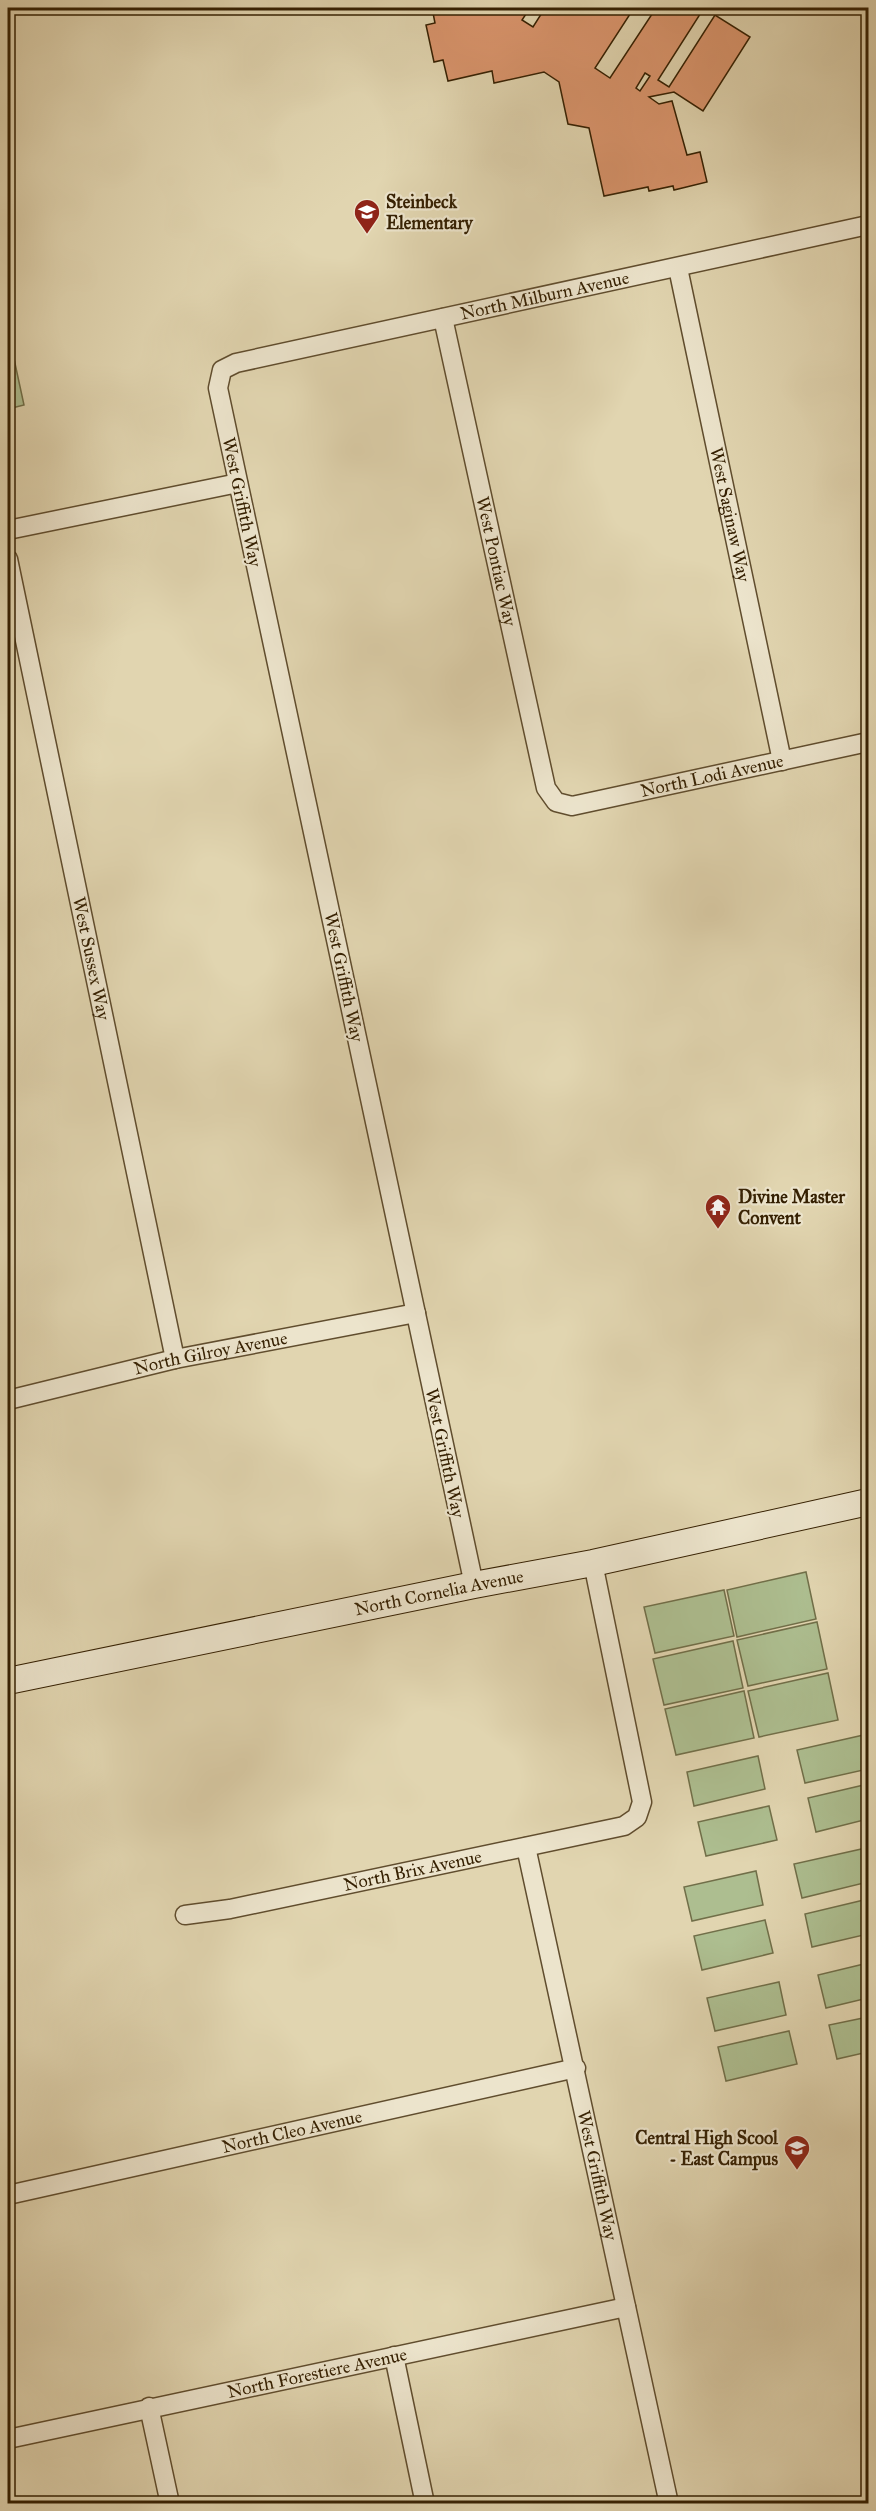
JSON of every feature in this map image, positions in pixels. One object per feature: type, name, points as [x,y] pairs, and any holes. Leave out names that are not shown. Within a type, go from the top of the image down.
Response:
[{"type":"street","name":"North Milburn Avenue","points":[[222,370],[236,363],[868,225]]},
{"type":"street","name":"West Saginaw Way","points":[[678,268],[782,761]]},
{"type":"street","name":"West Pontiac Way","points":[[443,318],[546,788],[556,802]]},
{"type":"street","name":"West Griffith Way","points":[[222,370],[218,388],[474,1585]]},
{"type":"street","points":[[8,530],[238,483]]},
{"type":"street","name":"West Sussex Way","points":[[8,559],[175,1359]]},
{"type":"street","name":"North Lodi Avenue","points":[[556,802],[572,806],[868,742]]},
{"type":"street","name":"North Gilroy Avenue","points":[[8,1400],[175,1359],[416,1313]]},
{"type":"street","name":"North Cornelia Avenue","points":[[8,1681],[474,1585],[593,1563],[868,1503]]},
{"type":"street","name":"North Brix Avenue","points":[[185,1915],[230,1909],[624,1826],[637,1817],[642,1802],[593,1563]]},
{"type":"street","name":"West Griffith Way","points":[[526,1847],[576,2068],[669,2504]]},
{"type":"street","name":"North Cleo Avenue","points":[[8,2195],[576,2068]]},
{"type":"street","name":"North Forestiere Avenue","points":[[8,2439],[148,2407],[626,2307]]},
{"type":"street","points":[[394,2356],[425,2504]]},
{"type":"street","points":[[148,2407],[170,2504]]},
{"type":"green space","points":[[8,331],[24,405],[8,409]]},
{"type":"green space","points":[[806,1572],[816,1619],[737,1637],[727,1590]]},
{"type":"green space","points":[[724,1590],[734,1636],[655,1653],[644,1607]]},
{"type":"green space","points":[[817,1622],[827,1669],[748,1686],[737,1640]]},
{"type":"green space","points":[[733,1641],[743,1688],[664,1705],[653,1659]]},
{"type":"green space","points":[[828,1673],[838,1720],[759,1737],[748,1691]]},
{"type":"green space","points":[[744,1691],[754,1738],[676,1755],[665,1709]]},
{"type":"green space","points":[[868,1734],[868,1769],[805,1783],[797,1750]]},
{"type":"green space","points":[[758,1756],[765,1789],[694,1806],[687,1772]]},
{"type":"green space","points":[[868,1784],[868,1819],[816,1832],[808,1798]]},
{"type":"green space","points":[[769,1806],[777,1840],[706,1856],[698,1822]]},
{"type":"green space","points":[[866,1848],[868,1882],[802,1898],[794,1864]]},
{"type":"green space","points":[[756,1871],[763,1905],[692,1921],[684,1887]]},
{"type":"green space","points":[[868,1899],[868,1934],[812,1947],[805,1914]]},
{"type":"green space","points":[[765,1920],[773,1953],[702,1970],[694,1936]]},
{"type":"green space","points":[[868,1963],[868,1998],[826,2008],[818,1975]]},
{"type":"green space","points":[[779,1982],[786,2015],[715,2031],[707,1998]]},
{"type":"green space","points":[[868,2017],[868,2052],[837,2059],[829,2025]]},
{"type":"green space","points":[[789,2031],[797,2064],[726,2081],[718,2047]]},
{"type":"building","points":[[432,8],[530,8],[522,20],[533,27],[545,8],[634,8],[595,68],[610,78],[656,8],[704,8],[658,80],[669,87],[715,15],[750,37],[703,111],[674,92],[649,97],[659,104],[672,101],[687,155],[700,152],[707,182],[674,190],[673,186],[649,191],[648,187],[604,196],[589,128],[568,124],[559,82],[544,72],[494,83],[492,71],[448,81],[443,60],[434,62],[426,25],[435,23]],"holes":[[[645,73],[650,76],[640,91],[636,88]]]},
{"type":"place","name":"Steinbeck Elementary","points":[[367,235]]},
{"type":"place","name":"Divine Master Convent","points":[[718,1230]]},
{"type":"place","name":"Central High Scool - East Campus","points":[[797,2171]]}]
